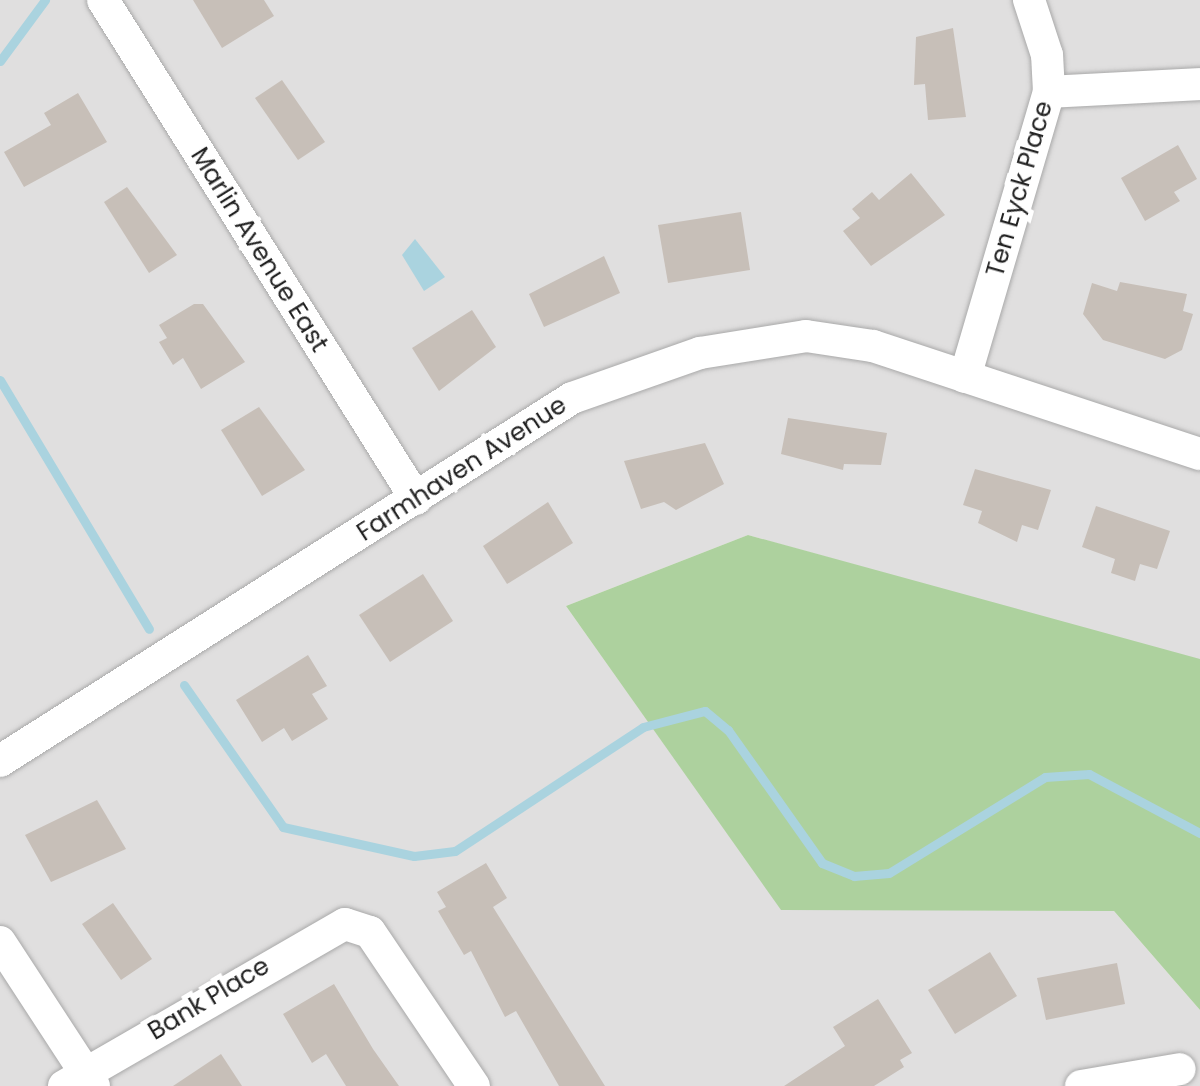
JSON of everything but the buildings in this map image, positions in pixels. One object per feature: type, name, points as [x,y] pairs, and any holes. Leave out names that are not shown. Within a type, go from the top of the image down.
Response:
[{"type":"street","name":"Marlin Avenue East","points":[[103,0],[416,499]]},
{"type":"street","name":"Ten Eyck Place","points":[[965,378],[1049,92],[1047,55],[1030,0]]},
{"type":"street","points":[[1049,92],[1200,84]]},
{"type":"street","name":"Farmhaven Avenue","points":[[0,761],[572,398],[700,353],[806,336],[873,346],[1200,454]]},
{"type":"street","name":"Bank Place","points":[[82,1082],[330,927],[358,926],[381,946],[474,1086]]},
{"type":"street","points":[[0,942],[82,1082]]},
{"type":"street","points":[[1081,1086],[1180,1069]]},
{"type":"shaded area","points":[[0,0],[1200,0],[1200,661],[748,535],[566,606],[781,909],[1114,911],[1200,1010],[1200,1086],[0,1086]]},
{"type":"green space","points":[[748,535],[1200,659],[1200,1010],[1114,911],[781,910],[566,606]]},
{"type":"water","points":[[415,239],[445,277],[424,291],[402,255]]},
{"type":"waterway","points":[[0,61],[45,0]]},
{"type":"waterway","points":[[0,380],[149,629]]},
{"type":"waterway","points":[[184,685],[283,827],[414,856],[455,851],[643,727],[705,711],[728,730],[822,863],[854,876],[889,873],[1045,777],[1089,774],[1200,833]]}]
